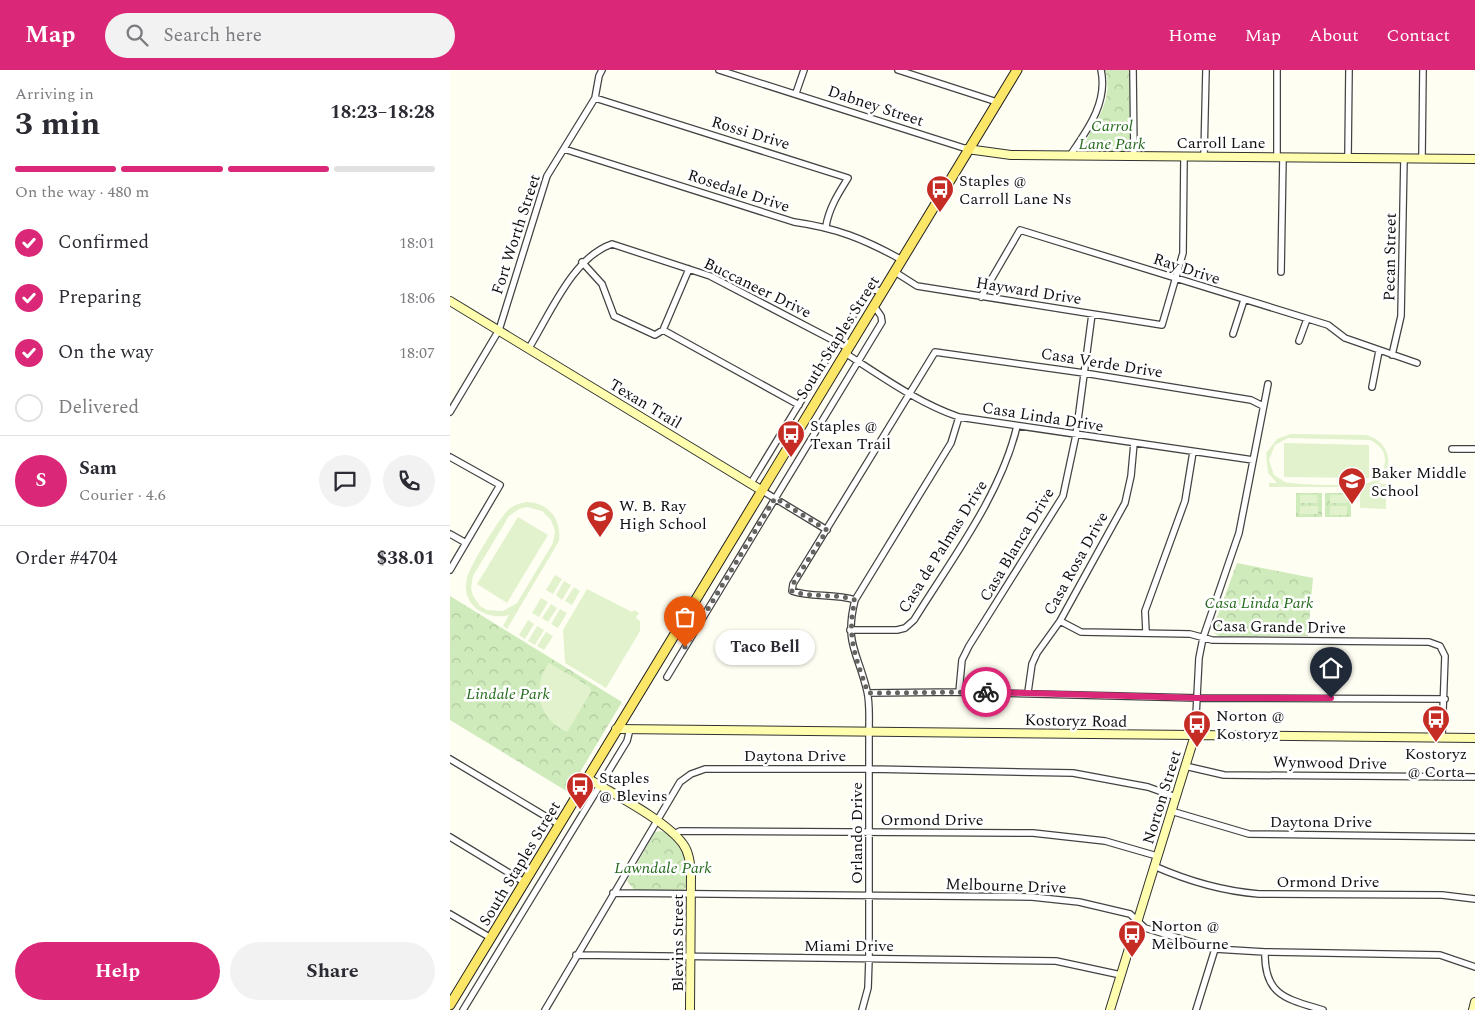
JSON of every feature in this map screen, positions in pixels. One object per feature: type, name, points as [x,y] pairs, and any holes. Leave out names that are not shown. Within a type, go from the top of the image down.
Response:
[{"type":"main road","name":"South Staples Street","points":[[450,1006],[453,992],[491,938],[560,825],[616,729],[895,272],[1014,71]]},
{"type":"street","name":"Fort Worth Street","points":[[450,412],[499,330],[547,176],[595,98],[596,85],[602,70]]},
{"type":"street","name":"Dabney Street","points":[[719,70],[967,149]]},
{"type":"street","points":[[796,93],[804,70]]},
{"type":"street","points":[[898,70],[997,102]]},
{"type":"street","points":[[1071,154],[1099,108],[1103,90],[1101,70]]},
{"type":"street","points":[[1133,70],[1134,154]]},
{"type":"street","points":[[1204,156],[1206,70]]},
{"type":"street","points":[[1277,70],[1281,272]]},
{"type":"street","points":[[1348,157],[1349,70]]},
{"type":"street","points":[[1422,158],[1423,70]]},
{"type":"street","name":"Rossi Drive","points":[[595,98],[848,178],[828,215],[826,226]]},
{"type":"street","name":"Rosedale Drive","points":[[564,149],[794,222],[826,226],[866,240],[902,260]]},
{"type":"street","name":"Carroll Lane","points":[[967,149],[1011,155],[1134,154],[1475,159]]},
{"type":"street","points":[[1176,278],[1183,253],[1184,156]]},
{"type":"street","name":"Pecan Street","points":[[1392,355],[1401,316],[1404,158]]},
{"type":"street","name":"Ray Drive","points":[[981,297],[1020,230],[1328,325],[1345,338],[1417,363]]},
{"type":"street","name":"Buccaneer Drive","points":[[529,348],[582,262],[598,249],[612,244],[710,276],[837,343],[846,351]]},
{"type":"street","points":[[582,262],[602,284],[614,316],[655,335],[663,330],[689,269]]},
{"type":"street","name":"Hayward Drive","points":[[895,272],[918,286],[1162,325],[1176,278]]},
{"type":"street","points":[[751,483],[865,296],[872,290],[883,291]]},
{"type":"street","points":[[1233,334],[1244,300]]},
{"type":"street","name":"Texan Trail","points":[[450,301],[827,530]]},
{"type":"street","points":[[667,677],[882,322],[881,316],[874,306]]},
{"type":"street","name":"Casa Blanca Drive","points":[[959,692],[962,660],[969,646],[1063,496],[1076,435],[1092,314]]},
{"type":"street","points":[[1299,341],[1307,319]]},
{"type":"street","points":[[663,330],[799,405]]},
{"type":"street","name":"Casa Linda Drive","points":[[846,351],[858,361],[908,393],[941,411],[959,416],[1253,460]]},
{"type":"street","points":[[1372,387],[1379,351]]},
{"type":"street","name":"Casa Verde Drive","points":[[908,393],[935,352],[1084,373],[1251,400],[1263,406]]},
{"type":"street","name":"Norton Street","points":[[1110,1010],[1195,735],[1199,658],[1203,638],[1239,533],[1268,384]]},
{"type":"street","points":[[855,600],[840,595],[801,594],[792,591],[793,584],[908,393]]},
{"type":"street","name":"Orlando Drive","points":[[862,1010],[868,988],[869,959],[870,731],[868,693],[855,657],[850,630],[855,600],[951,443],[959,416]]},
{"type":"street","name":"Casa de Palmas Drive","points":[[850,630],[897,630],[905,628],[914,620],[999,481],[1011,452],[1017,426]]},
{"type":"street","name":"Casa Rosa Drive","points":[[1028,692],[1032,664],[1060,621],[1125,503],[1131,476],[1134,443]]},
{"type":"street","points":[[1452,449],[1475,449]]},
{"type":"street","points":[[1146,632],[1145,612],[1185,501],[1193,452]]},
{"type":"street","points":[[450,457],[500,485],[450,570]]},
{"type":"street","points":[[450,534],[466,543]]},
{"type":"street","name":"Casa Grande Drive","points":[[1060,621],[1081,632],[1190,634],[1212,640],[1429,642],[1440,646],[1445,656],[1445,699]]},
{"type":"street","points":[[868,693],[1028,692],[1198,698],[1445,699],[1442,737]]},
{"type":"street","name":"Kostoryz Road","points":[[616,729],[1475,738]]},
{"type":"street","points":[[464,1010],[627,741],[630,729]]},
{"type":"street","points":[[450,759],[560,825]]},
{"type":"street","name":"Wynwood Drive","points":[[1185,766],[1224,775],[1475,777]]},
{"type":"street","name":"Daytona Drive","points":[[545,1010],[680,782],[690,774],[705,769],[870,769],[1073,773],[1148,787],[1176,797]]},
{"type":"street","name":"Blevins Street","points":[[587,778],[657,821],[674,834],[683,844],[689,858],[691,892],[692,958],[690,1010]]},
{"type":"street","name":"Daytona Drive","points":[[1171,811],[1248,834],[1475,837]]},
{"type":"street","name":"Ormond Drive","points":[[674,834],[680,831],[1033,833],[1105,840],[1157,856]]},
{"type":"street","points":[[450,838],[524,882]]},
{"type":"street","name":"Ormond Drive","points":[[1154,866],[1180,877],[1234,892],[1259,894],[1442,894],[1475,899]]},
{"type":"street","name":"Melbourne Drive","points":[[613,893],[691,892],[1032,897],[1102,906],[1130,914],[1145,928],[1215,949],[1265,952],[1440,955],[1475,967]]},
{"type":"street","points":[[450,914],[491,938]]},
{"type":"street","points":[[1196,1010],[1215,949]]},
{"type":"street","points":[[1265,952],[1268,978],[1275,989],[1285,998],[1323,1010]]},
{"type":"street","name":"Miami Drive","points":[[576,955],[692,958],[1056,961],[1120,975]]},
{"type":"street","points":[[1473,1010],[1475,1002]]},
{"type":"street","points":[[450,1006],[456,1010]]},
{"type":"green space","name":"Carrol Lane Park","points":[[1105,70],[1131,70],[1130,149],[1126,153],[1082,150],[1105,103],[1107,82]]},
{"type":"green space","points":[[1291,434],[1365,435],[1380,442],[1388,455],[1387,470],[1377,483],[1386,484],[1386,509],[1360,508],[1360,487],[1269,487],[1269,483],[1277,483],[1268,473],[1266,453],[1277,439]],"holes":[[[1288,438],[1370,440],[1382,450],[1385,456],[1385,464],[1379,476],[1365,484],[1329,485],[1285,482],[1274,475],[1269,460],[1275,445]]]},
{"type":"green space","points":[[1284,443],[1369,445],[1369,478],[1284,477]]},
{"type":"green space","points":[[1296,493],[1322,493],[1322,517],[1296,517]]},
{"type":"green space","points":[[1325,493],[1351,493],[1351,517],[1325,517]]},
{"type":"green space","points":[[1300,495],[1317,495],[1318,503],[1300,503]]},
{"type":"green space","points":[[1330,495],[1347,495],[1347,503],[1330,503]]},
{"type":"green space","points":[[526,502],[541,505],[552,513],[558,526],[559,541],[507,629],[503,626],[509,615],[492,616],[477,609],[471,603],[467,596],[467,578],[492,531],[505,514],[513,506]],"holes":[[[527,507],[542,511],[551,520],[555,531],[553,543],[517,603],[503,611],[487,610],[480,606],[473,596],[471,588],[473,576],[509,516],[519,509]]]},
{"type":"green space","points":[[1300,506],[1318,506],[1318,514],[1300,514]]},
{"type":"green space","points":[[1330,506],[1347,506],[1347,515],[1330,515]]},
{"type":"green space","points":[[518,517],[548,535],[507,603],[477,584]]},
{"type":"green space","name":"Casa Linda Park","points":[[1237,563],[1313,578],[1308,636],[1219,636],[1214,633],[1213,628]]},
{"type":"green space","points":[[555,575],[562,579],[553,594],[546,590]]},
{"type":"green space","points":[[564,581],[571,585],[562,600],[556,595]]},
{"type":"green space","points":[[574,587],[580,591],[572,605],[565,601]]},
{"type":"green space","points":[[587,589],[632,612],[634,610],[639,613],[636,618],[640,621],[640,631],[606,688],[565,663],[563,630]]},
{"type":"green space","name":"Lindale Park","points":[[450,596],[622,702],[568,792],[450,720]]},
{"type":"green space","points":[[541,598],[548,602],[539,617],[532,613]]},
{"type":"green space","points":[[551,604],[557,608],[548,622],[542,618]]},
{"type":"green space","points":[[560,609],[567,613],[558,628],[551,624]]},
{"type":"green space","points":[[528,620],[534,624],[525,639],[519,635]]},
{"type":"green space","points":[[537,626],[544,630],[535,645],[528,641]]},
{"type":"green space","points":[[546,632],[553,636],[544,650],[537,646]]},
{"type":"green space","points":[[549,663],[590,687],[591,692],[567,732],[549,719],[540,702],[540,682]]},
{"type":"green space","name":"Lawndale Park","points":[[660,831],[668,834],[680,845],[685,861],[687,886],[683,891],[635,891],[627,881],[655,832]]},
{"type":"way so far","points":[[685,647],[775,498],[827,530],[793,584],[792,591],[801,594],[840,595],[855,600],[850,630],[851,641],[868,693],[986,692]]},
{"type":"place","name":"Staples @ Carroll Lane Ns","points":[[940,213]]},
{"type":"place","name":"Staples @ Texan Trail","points":[[791,458]]},
{"type":"place","name":"Baker Middle School","points":[[1352,505]]},
{"type":"place","name":"W. B. Ray High School","points":[[600,538]]},
{"type":"place","name":"Taco Bell","points":[[685,647]]},
{"type":"place","name":"Kostoryz @ Corta","points":[[1436,743]]},
{"type":"place","name":"Norton @ Kostoryz","points":[[1197,748]]},
{"type":"place","name":"Staples @ Blevins","points":[[580,810]]},
{"type":"place","name":"Norton @ Melbourne","points":[[1132,958]]},
{"type":"route","points":[[986,692],[1198,698],[1331,698]]}]
